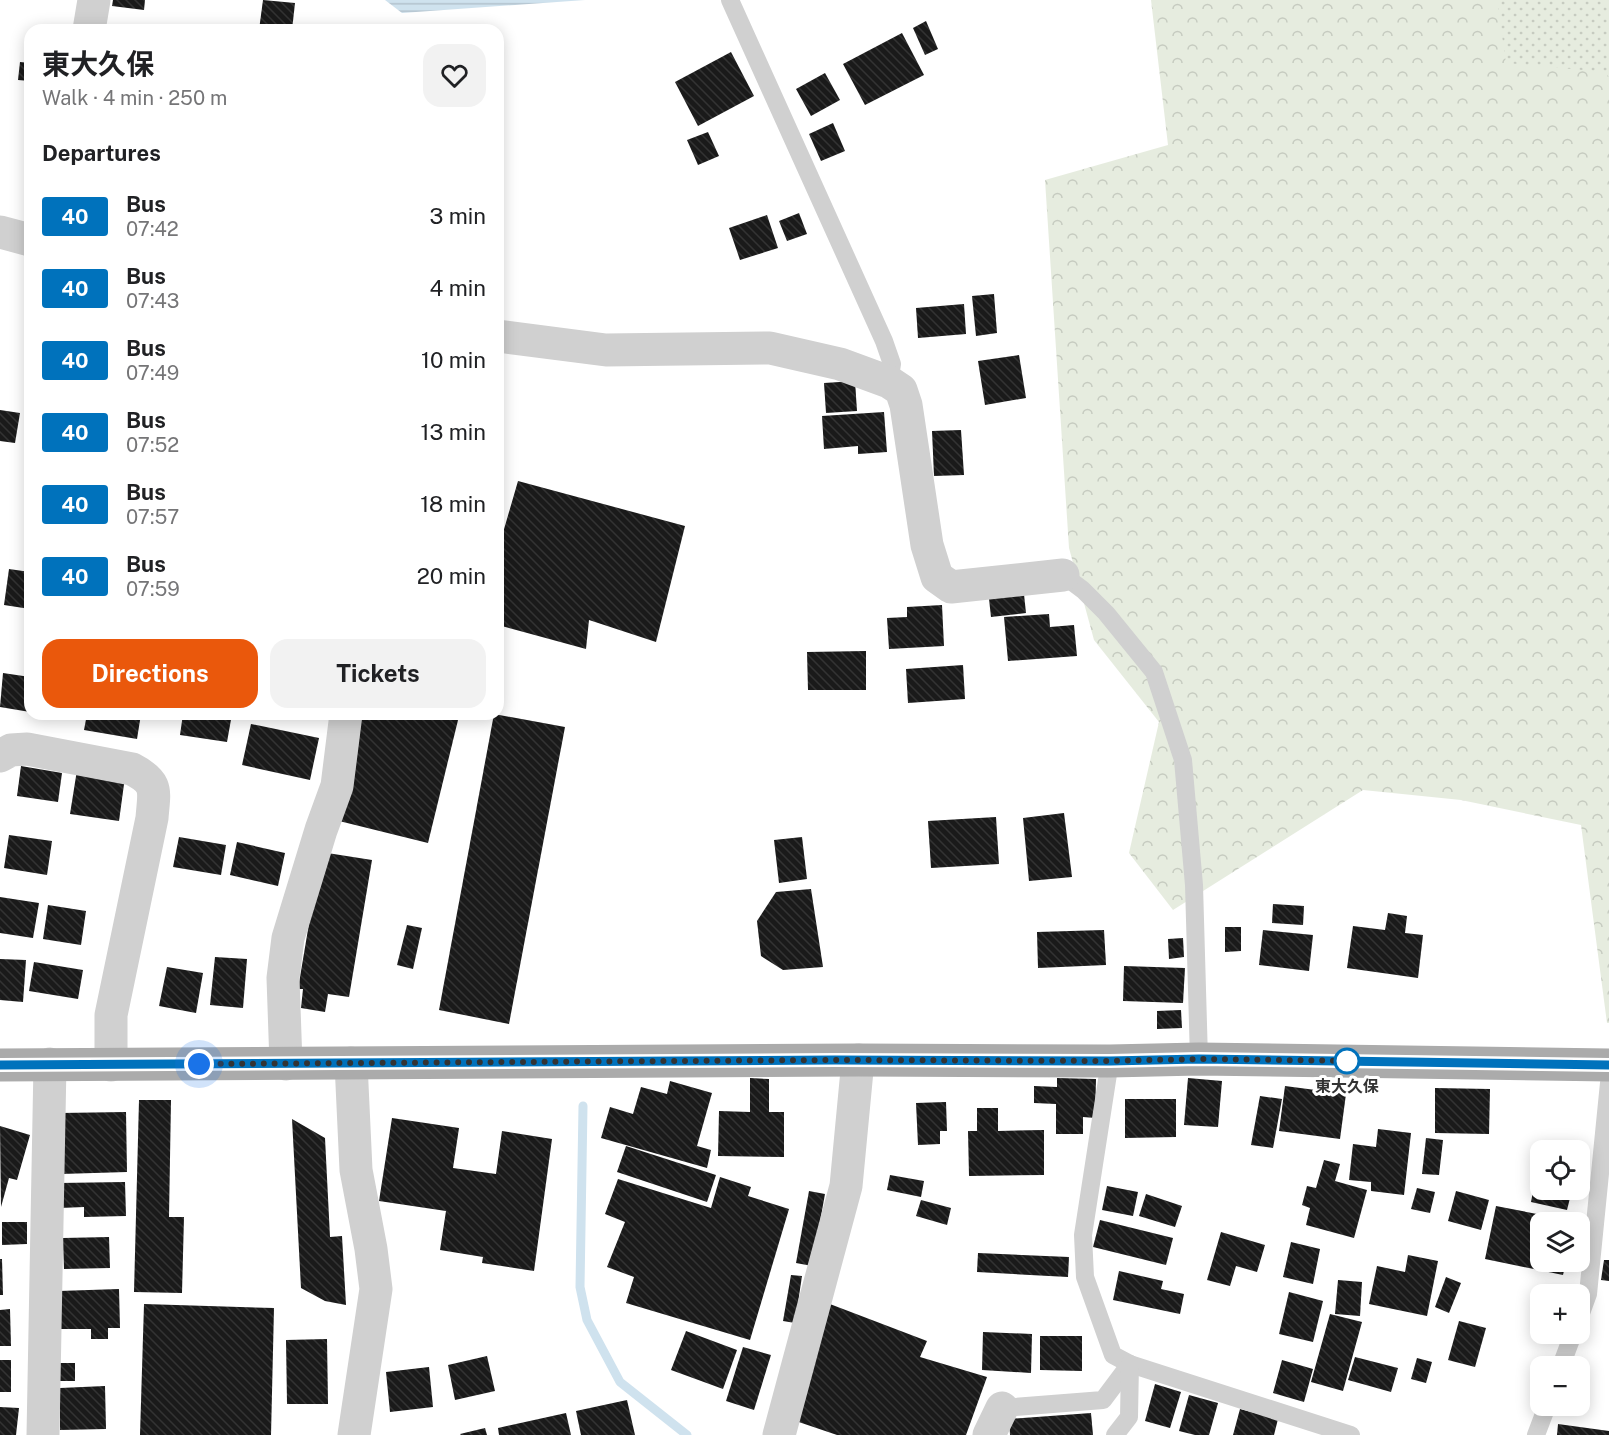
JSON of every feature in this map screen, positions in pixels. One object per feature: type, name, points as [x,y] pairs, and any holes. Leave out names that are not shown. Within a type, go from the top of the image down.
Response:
[{"type":"main road","points":[[0,1065],[1199,1059],[1609,1065]]},
{"type":"street","points":[[90,24],[94,0]]},
{"type":"street","points":[[0,232],[24,238]]},
{"type":"street","points":[[504,337],[606,350],[770,348],[840,364],[889,382],[901,390],[906,405],[927,545],[937,577],[951,587],[1063,574]]},
{"type":"street","points":[[286,1064],[283,978],[288,938],[337,786],[345,720]]},
{"type":"street","points":[[0,756],[11,750],[27,748],[132,769],[146,776],[154,789],[152,818],[111,1015],[111,1065]]},
{"type":"street","points":[[779,1435],[846,1186],[858,1060]]},
{"type":"street","points":[[351,1063],[356,1170],[376,1289],[354,1435]]},
{"type":"street","points":[[43,1435],[50,1064]]},
{"type":"lane","points":[[730,0],[884,341],[892,364],[889,382]]},
{"type":"lane","points":[[1063,574],[1106,613],[1154,672],[1183,760],[1194,885],[1199,1059]]},
{"type":"lane","points":[[1110,1061],[1083,1234],[1084,1277],[1113,1355],[1130,1364],[1351,1435]]},
{"type":"lane","points":[[1589,1284],[1609,1083]]},
{"type":"lane","points":[[995,1422],[1103,1400],[1130,1364]]},
{"type":"lane","points":[[1115,1435],[1129,1417],[1130,1364]]},
{"type":"lane","points":[[1536,1435],[1543,1416]]},
{"type":"green space","points":[[1151,0],[1497,0],[1506,63],[1605,72],[1609,77],[1609,1023],[1607,1023],[1581,825],[1461,800],[1363,790],[1173,910],[1129,853],[1159,722],[1094,640],[1069,548],[1045,180],[1168,145]]},
{"type":"green space","points":[[1401,0],[1609,0],[1609,133]]},
{"type":"water","points":[[385,0],[585,0],[402,13]]},
{"type":"building","points":[[113,0],[145,0],[144,10],[112,6]]},
{"type":"building","points":[[263,0],[295,3],[293,24],[260,24]]},
{"type":"building","points":[[926,21],[938,49],[925,55],[913,28]]},
{"type":"building","points":[[902,33],[924,75],[865,105],[843,64]]},
{"type":"building","points":[[731,52],[754,96],[698,126],[675,82]]},
{"type":"building","points":[[20,62],[24,62],[24,80],[18,80]]},
{"type":"building","points":[[825,73],[840,100],[811,116],[796,89]]},
{"type":"building","points":[[833,123],[845,151],[821,161],[809,134]]},
{"type":"building","points":[[708,132],[719,156],[698,165],[687,140]]},
{"type":"building","points":[[799,213],[807,234],[787,241],[779,221]]},
{"type":"building","points":[[767,215],[778,248],[740,260],[729,228]]},
{"type":"building","points":[[994,294],[997,333],[976,336],[972,296]]},
{"type":"building","points":[[964,304],[966,334],[918,338],[916,308]]},
{"type":"building","points":[[1019,355],[1026,398],[985,405],[978,361]]},
{"type":"building","points":[[855,381],[857,411],[826,413],[824,383]]},
{"type":"building","points":[[0,410],[20,413],[15,443],[0,441]]},
{"type":"building","points":[[884,412],[887,452],[858,454],[858,446],[824,449],[822,416]]},
{"type":"building","points":[[961,430],[964,475],[934,476],[932,431]]},
{"type":"building","points":[[518,481],[685,526],[656,642],[589,620],[586,649],[504,627],[504,529]]},
{"type":"building","points":[[9,569],[24,571],[24,608],[4,605]]},
{"type":"building","points":[[1023,585],[1026,613],[991,617],[988,590]]},
{"type":"building","points":[[942,605],[944,646],[889,649],[887,618],[907,617],[907,607]]},
{"type":"building","points":[[1049,614],[1050,627],[1074,625],[1077,656],[1008,661],[1004,617]]},
{"type":"building","points":[[866,651],[866,690],[808,690],[807,652]]},
{"type":"building","points":[[963,665],[965,699],[908,703],[906,669]]},
{"type":"building","points":[[3,673],[24,676],[24,711],[0,707]]},
{"type":"building","points":[[504,716],[565,727],[509,1024],[439,1010],[493,720],[504,720]]},
{"type":"building","points":[[86,720],[140,720],[137,739],[84,730]]},
{"type":"building","points":[[182,720],[231,720],[227,742],[180,735]]},
{"type":"building","points":[[360,720],[458,720],[428,843],[335,820]]},
{"type":"building","points":[[251,724],[319,738],[310,780],[242,765]]},
{"type":"building","points":[[21,766],[62,773],[58,802],[17,796]]},
{"type":"building","points":[[77,770],[125,777],[119,821],[70,814]]},
{"type":"building","points":[[1064,813],[1072,877],[1029,881],[1023,818]]},
{"type":"building","points":[[996,817],[999,864],[931,868],[928,821]]},
{"type":"building","points":[[9,835],[52,841],[47,875],[4,868]]},
{"type":"building","points":[[179,837],[226,845],[221,875],[173,867]]},
{"type":"building","points":[[802,837],[807,879],[779,883],[774,840]]},
{"type":"building","points":[[237,842],[285,853],[278,886],[230,875]]},
{"type":"building","points":[[321,852],[372,860],[349,997],[328,994],[325,1012],[301,1008],[303,989],[298,989]]},
{"type":"building","points":[[811,889],[823,967],[783,970],[761,956],[757,921],[776,892]]},
{"type":"building","points":[[0,897],[39,903],[33,938],[0,933]]},
{"type":"building","points":[[1273,904],[1304,906],[1303,925],[1272,923]]},
{"type":"building","points":[[48,905],[86,911],[81,945],[43,939]]},
{"type":"building","points":[[1388,913],[1407,916],[1405,933],[1423,935],[1418,978],[1347,968],[1353,926],[1385,930]]},
{"type":"building","points":[[407,925],[422,928],[413,969],[397,965]]},
{"type":"building","points":[[1225,927],[1241,927],[1241,951],[1225,952]]},
{"type":"building","points":[[1104,930],[1106,965],[1038,968],[1037,932]]},
{"type":"building","points":[[1263,930],[1313,935],[1309,971],[1259,965]]},
{"type":"building","points":[[1183,938],[1184,957],[1169,959],[1168,939]]},
{"type":"building","points":[[215,957],[247,959],[243,1008],[210,1005]]},
{"type":"building","points":[[0,959],[26,960],[23,1002],[0,1000]]},
{"type":"building","points":[[34,962],[83,970],[78,999],[29,991]]},
{"type":"building","points":[[1124,966],[1185,968],[1183,1003],[1123,1001]]},
{"type":"building","points":[[167,967],[203,973],[196,1013],[159,1006]]},
{"type":"building","points":[[1181,1010],[1182,1028],[1157,1029],[1157,1011]]},
{"type":"building","points":[[750,1078],[769,1079],[769,1112],[784,1112],[784,1157],[718,1156],[719,1111],[750,1112]]},
{"type":"building","points":[[1057,1078],[1096,1079],[1095,1118],[1083,1117],[1083,1134],[1056,1134],[1056,1104],[1034,1103],[1034,1086],[1057,1087]]},
{"type":"building","points":[[1188,1078],[1222,1081],[1218,1127],[1184,1125]]},
{"type":"building","points":[[670,1081],[712,1093],[697,1146],[711,1150],[707,1168],[601,1138],[610,1107],[633,1114],[641,1087],[667,1094]]},
{"type":"building","points":[[1285,1086],[1346,1094],[1340,1139],[1279,1131]]},
{"type":"building","points":[[1435,1088],[1490,1089],[1489,1134],[1435,1133]]},
{"type":"building","points":[[1260,1096],[1282,1099],[1273,1148],[1251,1145]]},
{"type":"building","points":[[1125,1099],[1176,1099],[1176,1137],[1125,1138]]},
{"type":"building","points":[[139,1100],[171,1100],[169,1217],[184,1217],[182,1293],[134,1292]]},
{"type":"building","points":[[946,1102],[947,1131],[940,1131],[940,1144],[918,1145],[916,1103]]},
{"type":"building","points":[[977,1108],[998,1108],[998,1131],[1044,1130],[1044,1175],[969,1176],[968,1131],[977,1131]]},
{"type":"building","points":[[126,1112],[127,1172],[61,1174],[60,1113]]},
{"type":"building","points":[[392,1118],[459,1128],[453,1168],[496,1174],[502,1131],[552,1139],[534,1271],[482,1263],[483,1257],[440,1250],[446,1211],[379,1201]]},
{"type":"building","points":[[292,1119],[325,1138],[330,1237],[342,1236],[346,1305],[325,1301],[301,1288]]},
{"type":"building","points":[[0,1126],[30,1135],[17,1180],[9,1178],[1,1207]]},
{"type":"building","points":[[1378,1129],[1411,1133],[1404,1195],[1371,1191],[1371,1182],[1349,1180],[1353,1144],[1376,1147]]},
{"type":"building","points":[[1426,1138],[1443,1140],[1439,1175],[1422,1174]]},
{"type":"building","points":[[626,1146],[716,1175],[707,1202],[617,1172]]},
{"type":"building","points":[[1324,1160],[1340,1164],[1335,1181],[1367,1190],[1354,1238],[1306,1225],[1310,1208],[1302,1205],[1307,1186],[1316,1188]]},
{"type":"building","points":[[890,1175],[924,1181],[921,1197],[887,1190]]},
{"type":"building","points":[[720,1177],[751,1187],[748,1196],[789,1209],[750,1340],[626,1303],[634,1277],[607,1267],[625,1222],[605,1214],[618,1179],[711,1208]]},
{"type":"building","points":[[125,1182],[126,1216],[84,1217],[84,1207],[60,1208],[59,1183]]},
{"type":"building","points":[[1107,1186],[1138,1192],[1133,1216],[1102,1210]]},
{"type":"building","points":[[1417,1188],[1435,1192],[1430,1213],[1411,1209]]},
{"type":"building","points":[[809,1191],[825,1194],[812,1266],[796,1263]]},
{"type":"building","points":[[1456,1191],[1489,1200],[1481,1230],[1448,1221]]},
{"type":"building","points":[[1146,1194],[1182,1206],[1175,1227],[1139,1216]]},
{"type":"building","points":[[921,1200],[951,1208],[947,1225],[916,1216]]},
{"type":"building","points":[[1531,1200],[1570,1200],[1567,1210],[1531,1202]]},
{"type":"building","points":[[1496,1206],[1530,1213],[1530,1268],[1485,1259]]},
{"type":"building","points":[[1100,1220],[1173,1238],[1166,1265],[1093,1247]]},
{"type":"building","points":[[2,1222],[27,1222],[27,1244],[2,1245]]},
{"type":"building","points":[[1221,1232],[1265,1245],[1257,1272],[1236,1266],[1230,1286],[1207,1280]]},
{"type":"building","points":[[109,1237],[110,1268],[64,1269],[63,1238]]},
{"type":"building","points":[[1291,1242],[1320,1249],[1313,1284],[1283,1277]]},
{"type":"building","points":[[978,1253],[1069,1257],[1068,1277],[977,1272]]},
{"type":"building","points":[[1408,1255],[1438,1261],[1427,1316],[1369,1304],[1377,1266],[1405,1272]]},
{"type":"building","points":[[0,1259],[2,1259],[3,1295],[0,1295]]},
{"type":"building","points":[[1604,1260],[1609,1260],[1609,1281],[1601,1280]]},
{"type":"building","points":[[1119,1271],[1163,1281],[1161,1289],[1184,1294],[1180,1314],[1113,1300]]},
{"type":"building","points":[[1548,1272],[1564,1272],[1563,1275]]},
{"type":"building","points":[[791,1275],[802,1276],[795,1323],[783,1321]]},
{"type":"building","points":[[1446,1277],[1461,1283],[1449,1313],[1435,1307]]},
{"type":"building","points":[[1338,1280],[1362,1282],[1360,1316],[1335,1314]]},
{"type":"building","points":[[119,1289],[120,1328],[108,1328],[108,1339],[91,1339],[91,1329],[60,1329],[59,1291]]},
{"type":"building","points":[[1289,1292],[1323,1301],[1313,1342],[1279,1334]]},
{"type":"building","points":[[822,1301],[927,1341],[920,1357],[987,1377],[966,1435],[837,1435],[784,1417]]},
{"type":"building","points":[[144,1304],[274,1308],[271,1435],[140,1435]]},
{"type":"building","points":[[10,1309],[11,1346],[0,1346],[0,1310]]},
{"type":"building","points":[[1330,1314],[1362,1322],[1343,1391],[1311,1382]]},
{"type":"building","points":[[1459,1321],[1486,1328],[1475,1367],[1448,1360]]},
{"type":"building","points":[[686,1331],[737,1350],[723,1389],[671,1370]]},
{"type":"building","points":[[983,1332],[1032,1334],[1031,1373],[982,1370]]},
{"type":"building","points":[[1040,1336],[1082,1336],[1082,1371],[1040,1370]]},
{"type":"building","points":[[327,1339],[328,1404],[287,1404],[286,1340]]},
{"type":"building","points":[[743,1347],[771,1355],[754,1410],[726,1401]]},
{"type":"building","points":[[487,1356],[495,1391],[455,1400],[448,1365]]},
{"type":"building","points":[[1355,1357],[1398,1368],[1391,1392],[1348,1380]]},
{"type":"building","points":[[1417,1358],[1432,1362],[1426,1383],[1411,1379]]},
{"type":"building","points":[[0,1360],[11,1360],[11,1392],[0,1392]]},
{"type":"building","points":[[1282,1360],[1313,1369],[1304,1402],[1273,1393]]},
{"type":"building","points":[[58,1363],[75,1363],[75,1381],[59,1381]]},
{"type":"building","points":[[429,1367],[433,1407],[390,1412],[386,1372]]},
{"type":"building","points":[[1155,1384],[1181,1392],[1170,1428],[1145,1421]]},
{"type":"building","points":[[105,1386],[106,1429],[60,1430],[60,1388]]},
{"type":"building","points":[[1189,1395],[1218,1403],[1209,1435],[1195,1435],[1179,1431]]},
{"type":"building","points":[[627,1400],[635,1435],[581,1435],[576,1411]]},
{"type":"building","points":[[0,1407],[19,1408],[16,1435],[0,1435]]},
{"type":"building","points":[[1240,1409],[1278,1419],[1274,1435],[1233,1435]]},
{"type":"building","points":[[566,1413],[571,1435],[499,1435],[498,1428]]},
{"type":"building","points":[[1091,1413],[1093,1435],[1010,1435],[1009,1419]]},
{"type":"building","points":[[1558,1424],[1609,1431],[1609,1435],[1557,1435]]},
{"type":"building","points":[[485,1428],[487,1435],[460,1434]]},
{"type":"waterway","points":[[583,1106],[580,1287],[587,1320],[620,1382],[687,1435]]},
{"type":"bus line","name":"40","points":[[0,1065],[1199,1059],[1609,1065]]},
{"type":"place","name":"東大久保","points":[[1347,1061]]},
{"type":"route","points":[[199,1064],[1199,1059],[1358,1061],[1347,1061]]}]
